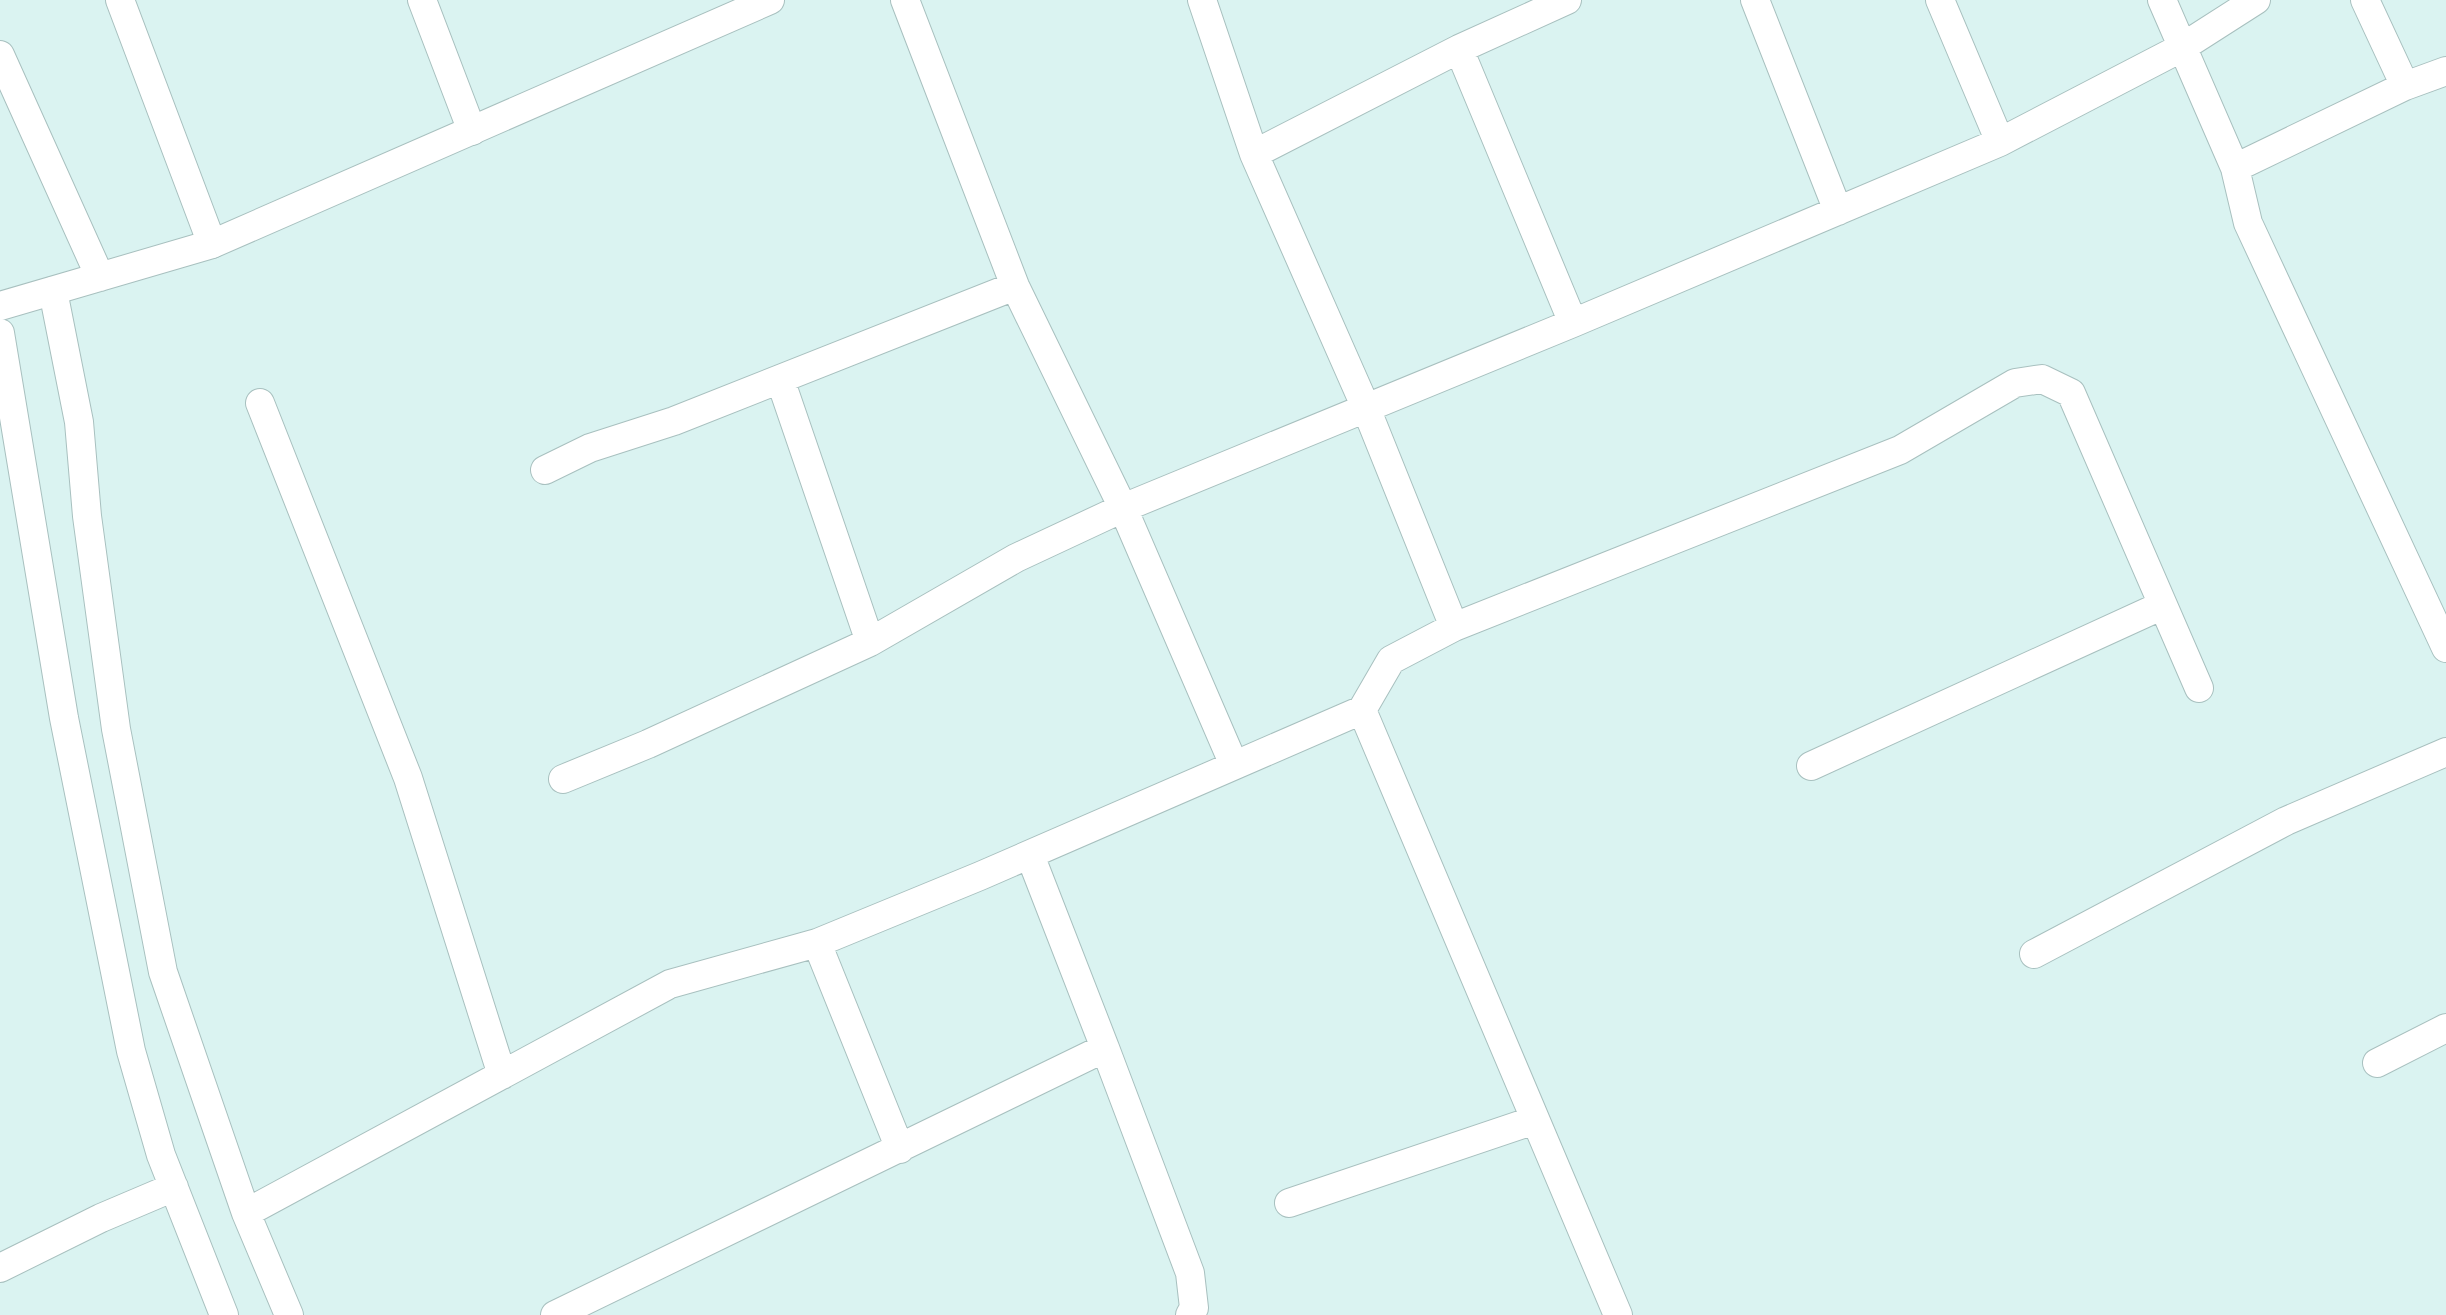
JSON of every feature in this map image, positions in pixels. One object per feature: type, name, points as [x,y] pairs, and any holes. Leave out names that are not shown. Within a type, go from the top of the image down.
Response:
[{"type":"street","points":[[120,0],[212,244]]},
{"type":"street","points":[[422,0],[472,131]]},
{"type":"street","points":[[0,306],[212,244],[770,0]]},
{"type":"street","points":[[905,0],[1015,286],[1124,508],[1234,765]]},
{"type":"street","points":[[1202,0],[1254,154],[1366,408],[1454,627]]},
{"type":"street","points":[[1254,154],[1459,49],[1567,0]]},
{"type":"street","points":[[1755,0],[1838,211]]},
{"type":"street","points":[[1940,0],[2000,142]]},
{"type":"street","points":[[2162,0],[2235,168],[2248,222],[2446,648]]},
{"type":"street","points":[[563,779],[648,744],[870,642],[1016,558],[1124,508],[1573,323],[2000,142],[2182,48],[2256,0]]},
{"type":"street","points":[[2365,0],[2405,86]]},
{"type":"street","points":[[1459,49],[1573,323]]},
{"type":"street","points":[[0,55],[100,277]]},
{"type":"street","points":[[2235,168],[2405,86],[2446,71]]},
{"type":"street","points":[[545,470],[590,448],[674,420],[780,380],[1015,286]]},
{"type":"street","points":[[53,291],[79,422],[87,516],[116,729],[163,972],[246,1213],[289,1315]]},
{"type":"street","points":[[0,333],[64,718],[131,1051],[161,1155],[224,1315]]},
{"type":"street","points":[[246,1213],[670,984],[817,943],[1030,855],[1362,710],[1391,660],[1454,627],[1900,450],[2015,383],[2042,378],[2071,392],[2199,688]]},
{"type":"street","points":[[780,380],[870,642]]},
{"type":"street","points":[[260,403],[408,778],[502,1075]]},
{"type":"street","points":[[1811,766],[2163,605]]},
{"type":"street","points":[[1362,710],[1618,1315]]},
{"type":"street","points":[[2034,954],[2286,821],[2446,752]]},
{"type":"street","points":[[1030,855],[1190,1273],[1194,1308],[1190,1315]]},
{"type":"street","points":[[817,943],[900,1149]]},
{"type":"street","points":[[2377,1062],[2446,1028]]},
{"type":"street","points":[[555,1315],[1105,1048]]},
{"type":"street","points":[[1289,1203],[1535,1120]]},
{"type":"street","points":[[0,1268],[101,1218],[174,1187]]}]
